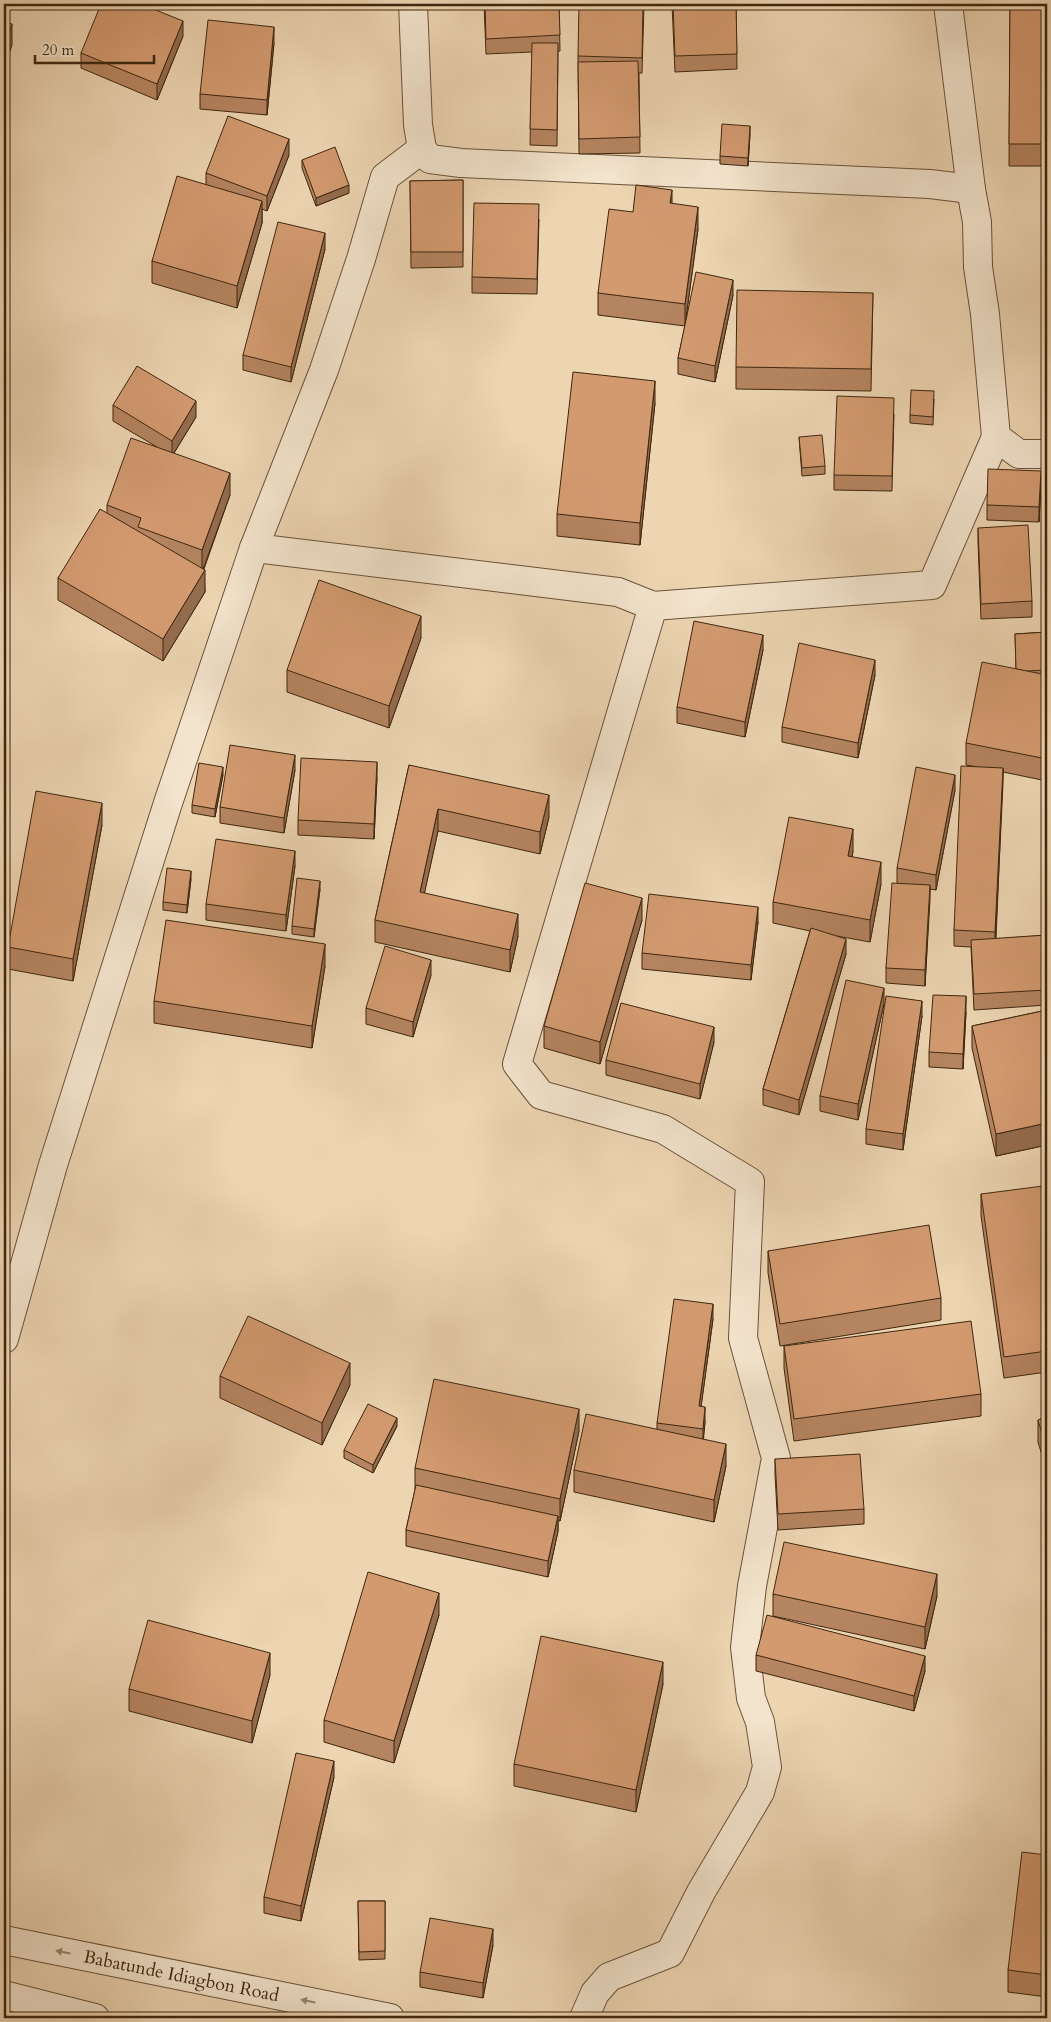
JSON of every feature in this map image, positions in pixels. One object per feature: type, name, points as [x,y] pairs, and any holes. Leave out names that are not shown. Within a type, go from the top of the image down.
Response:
[{"type":"street","points":[[413,4],[418,125],[422,149],[430,159],[461,163],[930,184],[971,189]]},
{"type":"street","points":[[254,548],[618,592],[653,606],[932,586],[996,437],[985,314],[978,267],[977,222],[971,189],[948,4]]},
{"type":"street","points":[[4,1339],[53,1165],[168,802],[254,548],[324,370],[361,259],[385,177],[422,149]]},
{"type":"street","points":[[996,437],[1019,454],[1047,454]]},
{"type":"street","points":[[584,2018],[595,1993],[609,1977],[670,1952],[701,1892],[760,1792],[767,1768],[760,1722],[751,1698],[744,1646],[752,1586],[776,1458],[743,1338],[750,1182],[663,1129],[541,1095],[517,1064],[653,606]]},
{"type":"street","name":"Babatunde Idiagbon Road","points":[[4,1940],[390,2018]]},
{"type":"street","points":[[4,1995],[96,2018]]},
{"type":"building","points":[[101,4],[141,4],[183,21],[157,84],[81,53]]},
{"type":"building","points":[[485,4],[559,4],[560,35],[486,39]]},
{"type":"building","points":[[579,4],[643,4],[642,58],[578,56]]},
{"type":"building","points":[[673,4],[736,4],[737,54],[675,56]]},
{"type":"building","points":[[1010,4],[1047,4],[1047,144],[1009,144]]},
{"type":"building","points":[[208,20],[274,27],[267,100],[200,94]]},
{"type":"building","points":[[4,21],[12,24],[4,47]]},
{"type":"building","points":[[532,43],[558,43],[557,130],[530,129]]},
{"type":"building","points":[[638,61],[640,137],[579,139],[578,62]]},
{"type":"building","points":[[228,116],[289,139],[267,196],[206,173]]},
{"type":"building","points":[[722,124],[750,126],[748,158],[720,156]]},
{"type":"building","points":[[335,147],[349,185],[316,198],[302,160]]},
{"type":"building","points":[[177,176],[262,201],[237,286],[152,261]]},
{"type":"building","points":[[463,180],[463,252],[411,252],[410,181]]},
{"type":"building","points":[[636,185],[672,190],[670,203],[698,207],[685,304],[598,293],[609,209],[633,212]]},
{"type":"building","points":[[474,203],[539,204],[537,279],[472,277]]},
{"type":"building","points":[[278,222],[325,233],[291,367],[243,355]]},
{"type":"building","points":[[696,272],[733,280],[715,366],[678,358]]},
{"type":"building","points":[[737,290],[873,293],[871,369],[736,367]]},
{"type":"building","points":[[137,366],[196,401],[172,441],[113,405]]},
{"type":"building","points":[[573,372],[655,381],[640,523],[557,514]]},
{"type":"building","points":[[911,390],[934,391],[933,417],[910,415]]},
{"type":"building","points":[[837,396],[894,398],[892,476],[834,475]]},
{"type":"building","points":[[822,435],[825,466],[802,468],[799,437]]},
{"type":"building","points":[[131,438],[230,473],[202,550],[138,527],[141,518],[107,505]]},
{"type":"building","points":[[988,469],[1041,471],[1039,507],[987,505]]},
{"type":"building","points":[[100,509],[205,570],[163,639],[58,578]]},
{"type":"building","points":[[1028,525],[1032,601],[981,604],[978,528]]},
{"type":"building","points":[[319,580],[421,616],[389,706],[287,670]]},
{"type":"building","points":[[694,621],[763,635],[745,722],[677,707]]},
{"type":"building","points":[[1047,632],[1047,670],[1026,671],[1016,669],[1015,634]]},
{"type":"building","points":[[799,643],[875,660],[858,743],[782,727]]},
{"type":"building","points":[[982,662],[1047,675],[1047,759],[966,743]]},
{"type":"building","points":[[230,745],[295,755],[284,818],[220,807]]},
{"type":"building","points":[[301,758],[377,762],[374,824],[298,820]]},
{"type":"building","points":[[199,763],[223,767],[215,809],[192,805]]},
{"type":"building","points":[[409,765],[549,795],[540,832],[438,809],[420,892],[518,914],[510,950],[375,920]]},
{"type":"building","points":[[961,766],[1003,768],[995,932],[954,930]]},
{"type":"building","points":[[916,767],[955,775],[936,875],[897,868]]},
{"type":"building","points":[[36,791],[102,803],[73,959],[8,947]]},
{"type":"building","points":[[789,817],[853,829],[848,856],[881,862],[870,920],[773,902]]},
{"type":"building","points":[[216,839],[295,851],[286,915],[206,904]]},
{"type":"building","points":[[167,868],[191,871],[187,905],[163,902]]},
{"type":"building","points":[[297,878],[320,881],[314,929],[292,926]]},
{"type":"building","points":[[585,883],[642,898],[600,1042],[544,1026]]},
{"type":"building","points":[[892,883],[930,885],[925,970],[886,968]]},
{"type":"building","points":[[649,894],[758,907],[751,965],[642,953]]},
{"type":"building","points":[[166,920],[325,944],[312,1026],[154,1001]]},
{"type":"building","points":[[811,928],[846,939],[799,1100],[763,1089]]},
{"type":"building","points":[[1047,935],[1047,990],[974,994],[971,940]]},
{"type":"building","points":[[385,946],[431,960],[413,1022],[366,1008]]},
{"type":"building","points":[[846,980],[884,988],[858,1104],[820,1096]]},
{"type":"building","points":[[933,995],[966,996],[963,1054],[929,1052]]},
{"type":"building","points":[[886,996],[922,1001],[903,1134],[866,1129]]},
{"type":"building","points":[[621,1003],[714,1027],[700,1084],[606,1060]]},
{"type":"building","points":[[1047,1010],[1047,1123],[996,1134],[972,1026]]},
{"type":"building","points":[[1043,1186],[1047,1215],[1047,1351],[1004,1357],[981,1194]]},
{"type":"building","points":[[929,1225],[941,1298],[780,1324],[768,1251]]},
{"type":"building","points":[[674,1299],[713,1304],[699,1406],[705,1407],[703,1429],[657,1423]]},
{"type":"building","points":[[248,1316],[350,1363],[322,1423],[220,1376]]},
{"type":"building","points":[[971,1321],[981,1394],[794,1419],[784,1346]]},
{"type":"building","points":[[434,1379],[579,1409],[560,1499],[415,1468]]},
{"type":"building","points":[[368,1404],[397,1418],[373,1465],[344,1450]]},
{"type":"building","points":[[586,1414],[726,1444],[714,1500],[574,1470]]},
{"type":"building","points":[[1047,1417],[1047,1450],[1038,1420]]},
{"type":"building","points":[[860,1454],[864,1509],[778,1514],[775,1459]]},
{"type":"building","points":[[416,1485],[558,1516],[548,1561],[406,1530]]},
{"type":"building","points":[[784,1542],[937,1574],[925,1627],[773,1594]]},
{"type":"building","points":[[368,1572],[439,1593],[394,1741],[324,1720]]},
{"type":"building","points":[[767,1615],[925,1656],[914,1696],[756,1655]]},
{"type":"building","points":[[148,1620],[270,1653],[252,1721],[129,1689]]},
{"type":"building","points":[[541,1636],[663,1662],[636,1790],[514,1764]]},
{"type":"building","points":[[296,1753],[334,1761],[301,1906],[264,1897]]},
{"type":"building","points":[[1022,1852],[1047,1855],[1047,1975],[1008,1970]]},
{"type":"building","points":[[358,1901],[385,1901],[385,1951],[359,1952]]},
{"type":"building","points":[[430,1918],[493,1929],[483,1983],[420,1972]]}]
